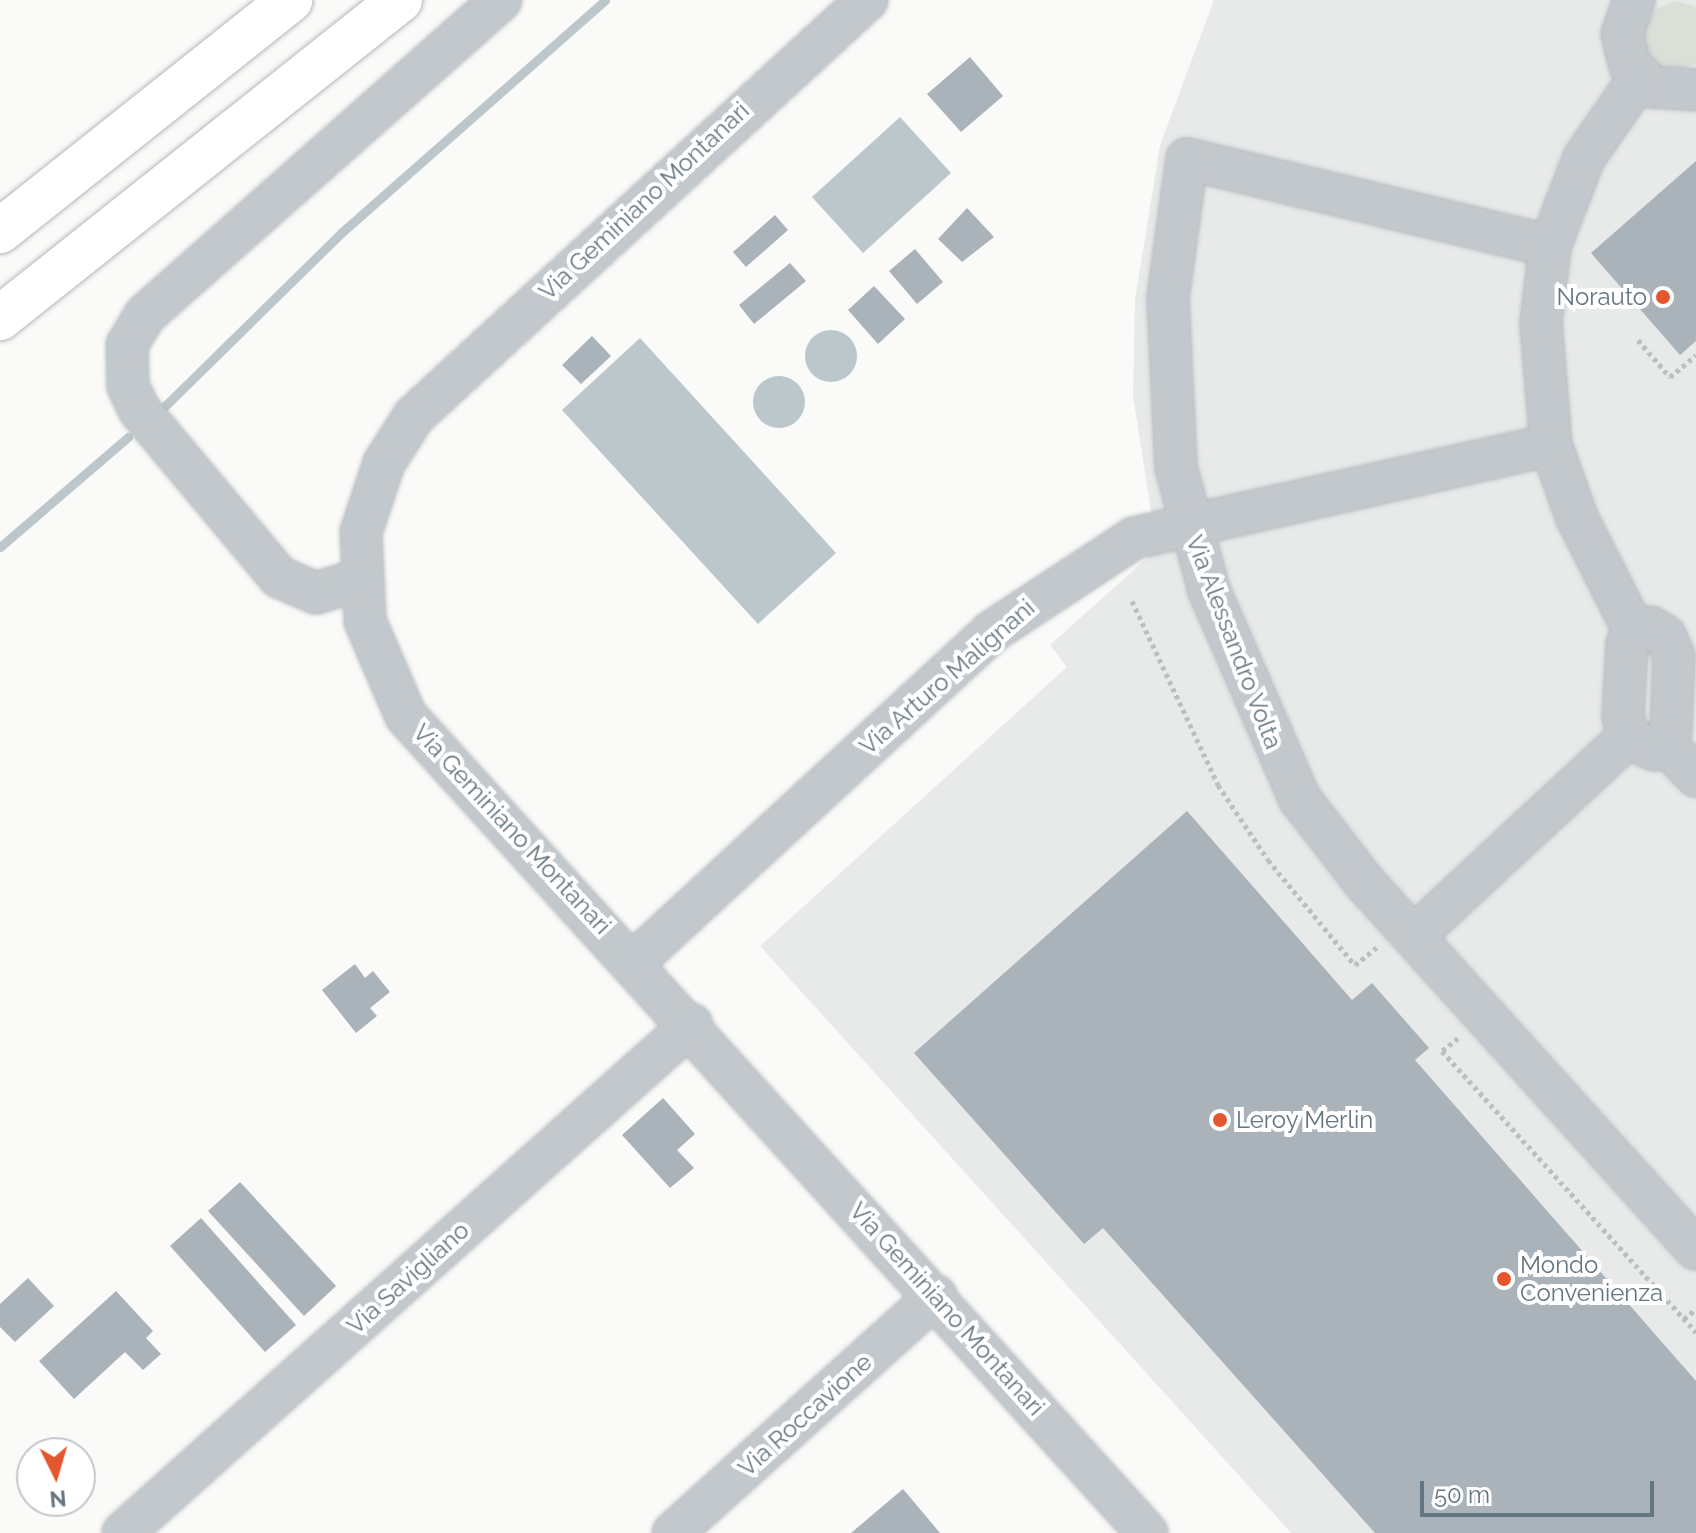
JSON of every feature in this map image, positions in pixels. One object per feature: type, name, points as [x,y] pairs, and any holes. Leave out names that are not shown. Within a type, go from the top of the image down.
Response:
[{"type":"highway","points":[[0,231],[290,0]]},
{"type":"highway","points":[[0,318],[89,251],[400,0]]},
{"type":"highway","points":[[0,331],[89,251]]},
{"type":"street","points":[[359,580],[316,593],[279,577],[140,411],[128,386],[127,345],[145,315],[501,0]]},
{"type":"street","name":"Via Geminiano Montanari","points":[[867,0],[414,416],[384,463],[361,532],[359,580],[381,670],[406,716],[635,961],[1147,1533]]},
{"type":"street","points":[[1634,0],[1622,34],[1640,77],[1671,92],[1696,90]]},
{"type":"street","points":[[1640,77],[1595,136],[1550,246],[1541,335],[1551,445],[1577,518],[1633,629],[1623,680],[1647,740],[1696,776]]},
{"type":"street","name":"Via Alessandro Volta","points":[[1550,246],[1187,159],[1168,298],[1168,407],[1189,523],[1235,658],[1300,799],[1401,947],[1696,1249]]},
{"type":"street","name":"Via Arturo Malignani","points":[[635,961],[991,632],[1134,538],[1189,523],[1551,445]]},
{"type":"street","points":[[1401,947],[1647,740],[1685,650],[1665,636],[1633,629]]},
{"type":"street","name":"Via Savigliano","points":[[123,1533],[692,1024]]},
{"type":"street","name":"Via Roccavione","points":[[673,1533],[936,1296]]},
{"type":"path","points":[[1638,340],[1670,377],[1696,355]]},
{"type":"path","points":[[1132,601],[1218,785],[1268,860],[1355,965],[1378,946],[1401,947]]},
{"type":"path","points":[[1449,1025],[1460,1037],[1442,1051],[1696,1332]]},
{"type":"path","points":[[1684,1319],[1696,1309]]},
{"type":"shaded area","points":[[1214,0],[1696,0],[1696,1533],[1291,1533],[760,946],[1067,667],[1050,645],[1157,549],[1133,396],[1135,300],[1160,145]]},
{"type":"shaded area","points":[[1675,1],[1696,7],[1696,64],[1672,70],[1646,51],[1643,30],[1654,10]]},
{"type":"shaded area","points":[[900,117],[951,173],[863,253],[812,197]]},
{"type":"shaded area","points":[[831,330],[849,338],[857,356],[849,374],[831,382],[813,374],[805,356],[813,338]]},
{"type":"shaded area","points":[[640,338],[836,553],[758,624],[562,410]]},
{"type":"shaded area","points":[[779,376],[797,384],[805,402],[797,420],[779,428],[761,420],[753,402],[761,384]]},
{"type":"building","points":[[970,57],[1003,96],[961,132],[927,94]]},
{"type":"building","name":"Norauto","points":[[1696,161],[1696,341],[1680,355],[1591,253]]},
{"type":"building","points":[[967,208],[994,237],[962,262],[938,239]]},
{"type":"building","points":[[775,215],[788,230],[746,267],[733,252]]},
{"type":"building","points":[[915,249],[943,282],[917,304],[889,271]]},
{"type":"building","points":[[790,263],[806,281],[754,324],[739,305]]},
{"type":"building","points":[[874,286],[905,319],[878,344],[848,310]]},
{"type":"building","points":[[592,336],[611,356],[581,384],[562,365]]},
{"type":"building","name":"Leroy Merlin","points":[[1187,811],[1352,1000],[1372,983],[1429,1048],[1415,1060],[1696,1381],[1696,1533],[1375,1533],[1103,1228],[1084,1244],[914,1053]]},
{"type":"building","points":[[355,964],[365,978],[373,971],[390,992],[370,1008],[377,1016],[356,1033],[322,990]]},
{"type":"building","points":[[663,1098],[695,1134],[677,1150],[694,1168],[670,1188],[622,1135]]},
{"type":"building","points":[[240,1182],[336,1286],[304,1316],[208,1211]]},
{"type":"building","points":[[201,1218],[296,1325],[265,1352],[170,1246]]},
{"type":"building","points":[[28,1278],[54,1306],[15,1342],[0,1327],[0,1304]]},
{"type":"building","points":[[116,1291],[153,1331],[146,1338],[161,1354],[143,1370],[125,1352],[74,1399],[39,1361]]},
{"type":"building","points":[[903,1489],[940,1533],[851,1533]]},
{"type":"waterway","points":[[164,407],[341,233],[605,0]]},
{"type":"waterway","points":[[0,547],[128,437]]},
{"type":"place","name":"Norauto","points":[[1663,297]]},
{"type":"place","name":"Leroy Merlin","points":[[1220,1120]]},
{"type":"place","name":"Mondo Convenienza","points":[[1504,1279]]}]
